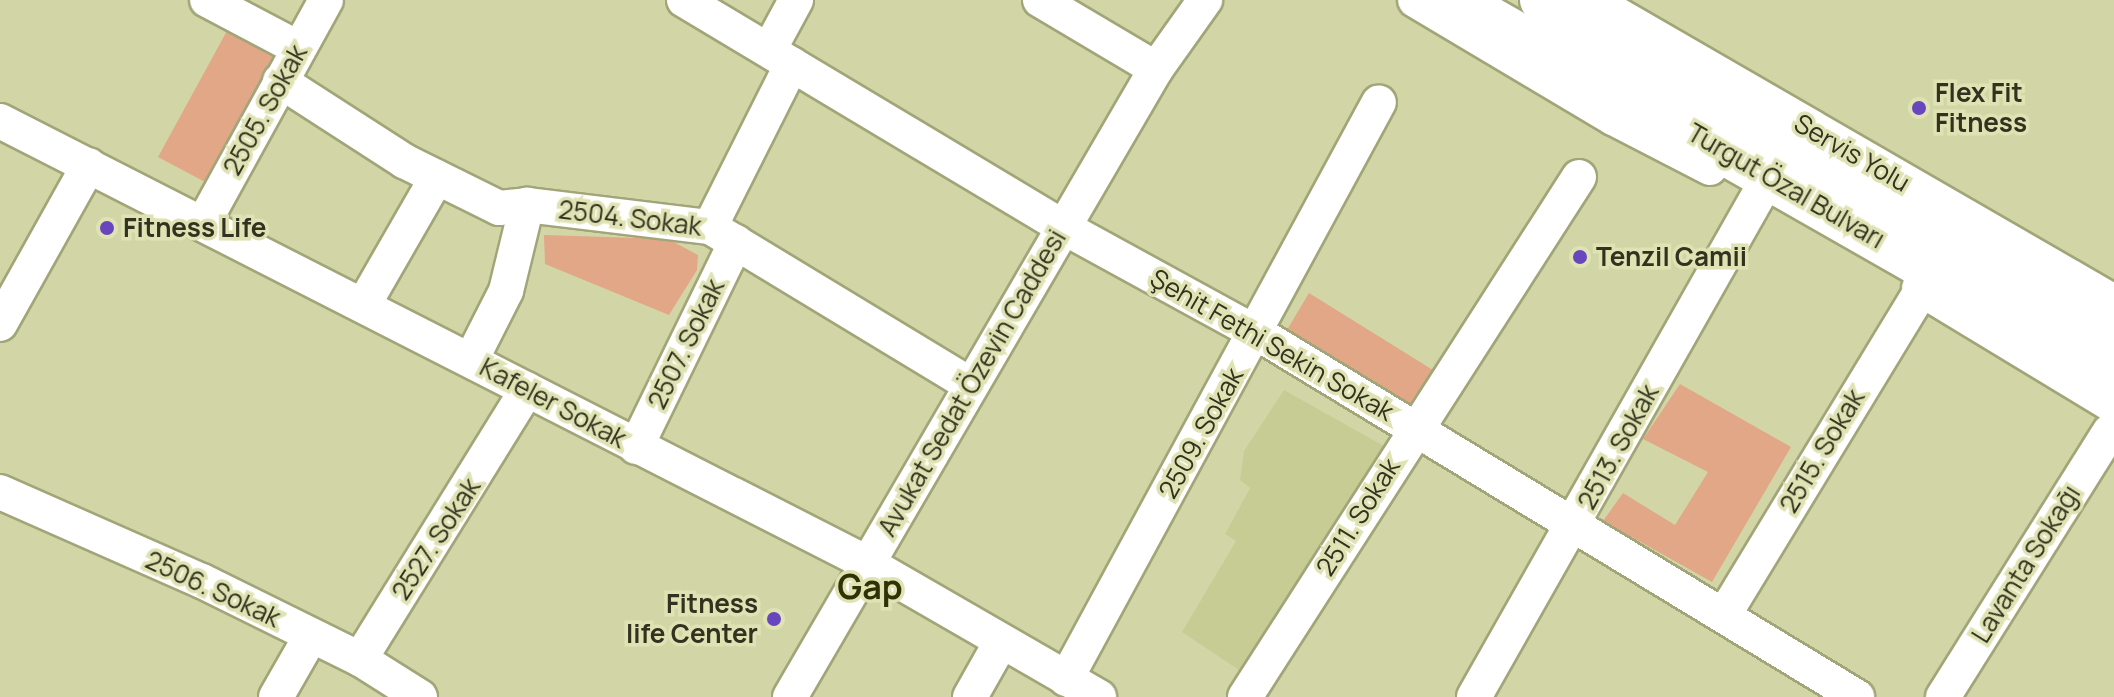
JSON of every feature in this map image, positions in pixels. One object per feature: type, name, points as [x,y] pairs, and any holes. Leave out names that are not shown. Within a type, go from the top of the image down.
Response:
[{"type":"main road","name":"Turgut Özal Bulvarı","points":[[1457,0],[2114,375]]},
{"type":"main road","name":"Turgut Özal Bulvarı","points":[[1542,0],[2114,334]]},
{"type":"street","points":[[207,0],[298,48]]},
{"type":"street","name":"2505. Sokak","points":[[204,222],[326,0]]},
{"type":"street","name":"Şehit Fethi Sekin Sokak","points":[[684,0],[1063,227],[1257,333],[1857,697]]},
{"type":"street","name":"2507. Sokak","points":[[636,447],[723,234],[796,0]]},
{"type":"street","points":[[1040,0],[1156,69]]},
{"type":"street","points":[[1156,69],[1179,0]]},
{"type":"street","points":[[1156,69],[1205,0]]},
{"type":"street","points":[[1415,0],[1613,118],[1922,289],[2112,419]]},
{"type":"street","name":"Servis Yolu","points":[[1592,0],[2114,302]]},
{"type":"street","name":"Avukat Sedat Özevin Caddesi","points":[[790,697],[1156,69]]},
{"type":"street","name":"2504. Sokak","points":[[280,81],[437,177],[499,208],[527,205],[723,234],[971,385]]},
{"type":"street","name":"2509. Sokak","points":[[1066,679],[1257,333],[1379,102]]},
{"type":"street","name":"Kafeler Sokak","points":[[0,121],[204,222],[636,447],[867,563],[1099,697]]},
{"type":"street","points":[[0,324],[89,165]]},
{"type":"street","points":[[364,304],[437,177]]},
{"type":"street","name":"2511. Sokak","points":[[1245,697],[1414,427],[1579,177]]},
{"type":"street","name":"2513. Sokak","points":[[1476,696],[1758,196]]},
{"type":"street","points":[[471,360],[506,291],[527,205]]},
{"type":"street","name":"2515. Sokak","points":[[1724,615],[1922,289]]},
{"type":"street","name":"2527. Sokak","points":[[360,659],[512,420],[527,390]]},
{"type":"street","name":"Lavanta Sokağı","points":[[1943,697],[2112,419]]},
{"type":"street","name":"2506. Sokak","points":[[0,492],[202,581],[360,659],[420,697]]},
{"type":"street","points":[[276,697],[311,636]]},
{"type":"street","points":[[970,697],[1001,642]]},
{"type":"shaded area","points":[[228,29],[274,55],[205,182],[158,157]]},
{"type":"shaded area","points":[[544,235],[668,239],[698,255],[697,270],[669,315],[545,264]]},
{"type":"shaded area","points":[[1309,293],[1441,375],[1414,416],[1284,335]]},
{"type":"shaded area","points":[[1680,384],[1791,447],[1712,582],[1603,521],[1623,493],[1675,525],[1708,472],[1643,439]]},
{"type":"shaded area","points":[[1284,390],[1384,446],[1254,680],[1182,632],[1236,541],[1225,534],[1250,488],[1240,480],[1244,451]]},
{"type":"place","name":"Flex Fit Fitness","points":[[1919,108]]},
{"type":"place","name":"Fitness Life","points":[[107,228]]},
{"type":"place","name":"Tenzil Camii","points":[[1580,257]]},
{"type":"place","name":"Fitness life Center","points":[[774,619]]},
{"type":"district","name":"Gap","points":[[870,587]]}]
